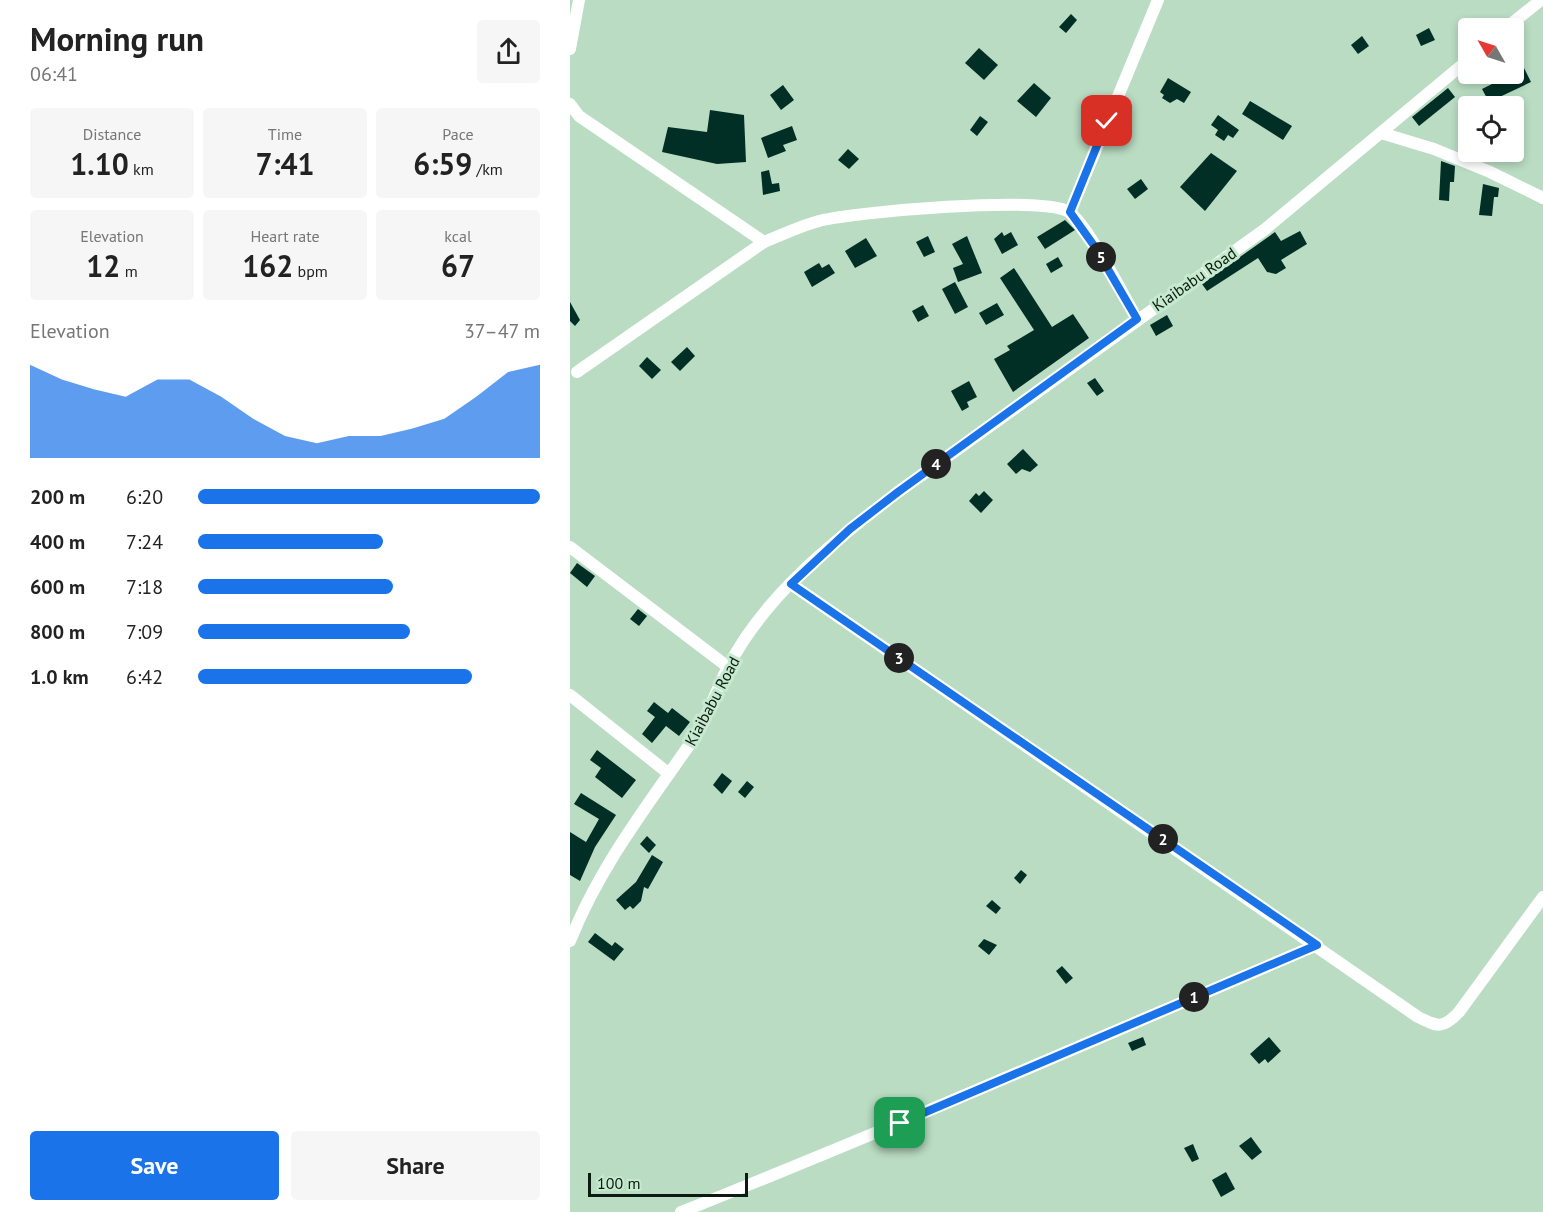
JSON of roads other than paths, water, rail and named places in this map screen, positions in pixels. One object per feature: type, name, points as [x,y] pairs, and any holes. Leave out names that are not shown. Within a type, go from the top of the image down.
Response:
[{"type":"street","points":[[570,49],[579,0]]},
{"type":"street","points":[[1070,212],[1158,0]]},
{"type":"street","points":[[1518,18],[1541,0]]},
{"type":"street","name":"Kiaibabu Road","points":[[570,941],[602,874],[668,773],[692,742],[715,699],[728,667],[758,624],[791,584],[850,529],[898,492],[1264,230],[1458,68]]},
{"type":"street","points":[[570,104],[579,116],[764,242]]},
{"type":"street","points":[[1381,133],[1434,149],[1490,172],[1543,198]]},
{"type":"street","points":[[577,372],[764,242],[819,221],[860,214],[1013,204],[1057,207],[1070,212],[1095,247],[1137,319]]},
{"type":"street","points":[[570,547],[728,667]]},
{"type":"street","points":[[791,584],[1317,945],[1418,1017],[1435,1025],[1448,1023],[1543,897]]},
{"type":"street","points":[[570,695],[668,773]]},
{"type":"street","points":[[681,1212],[965,1096],[1317,945]]}]
